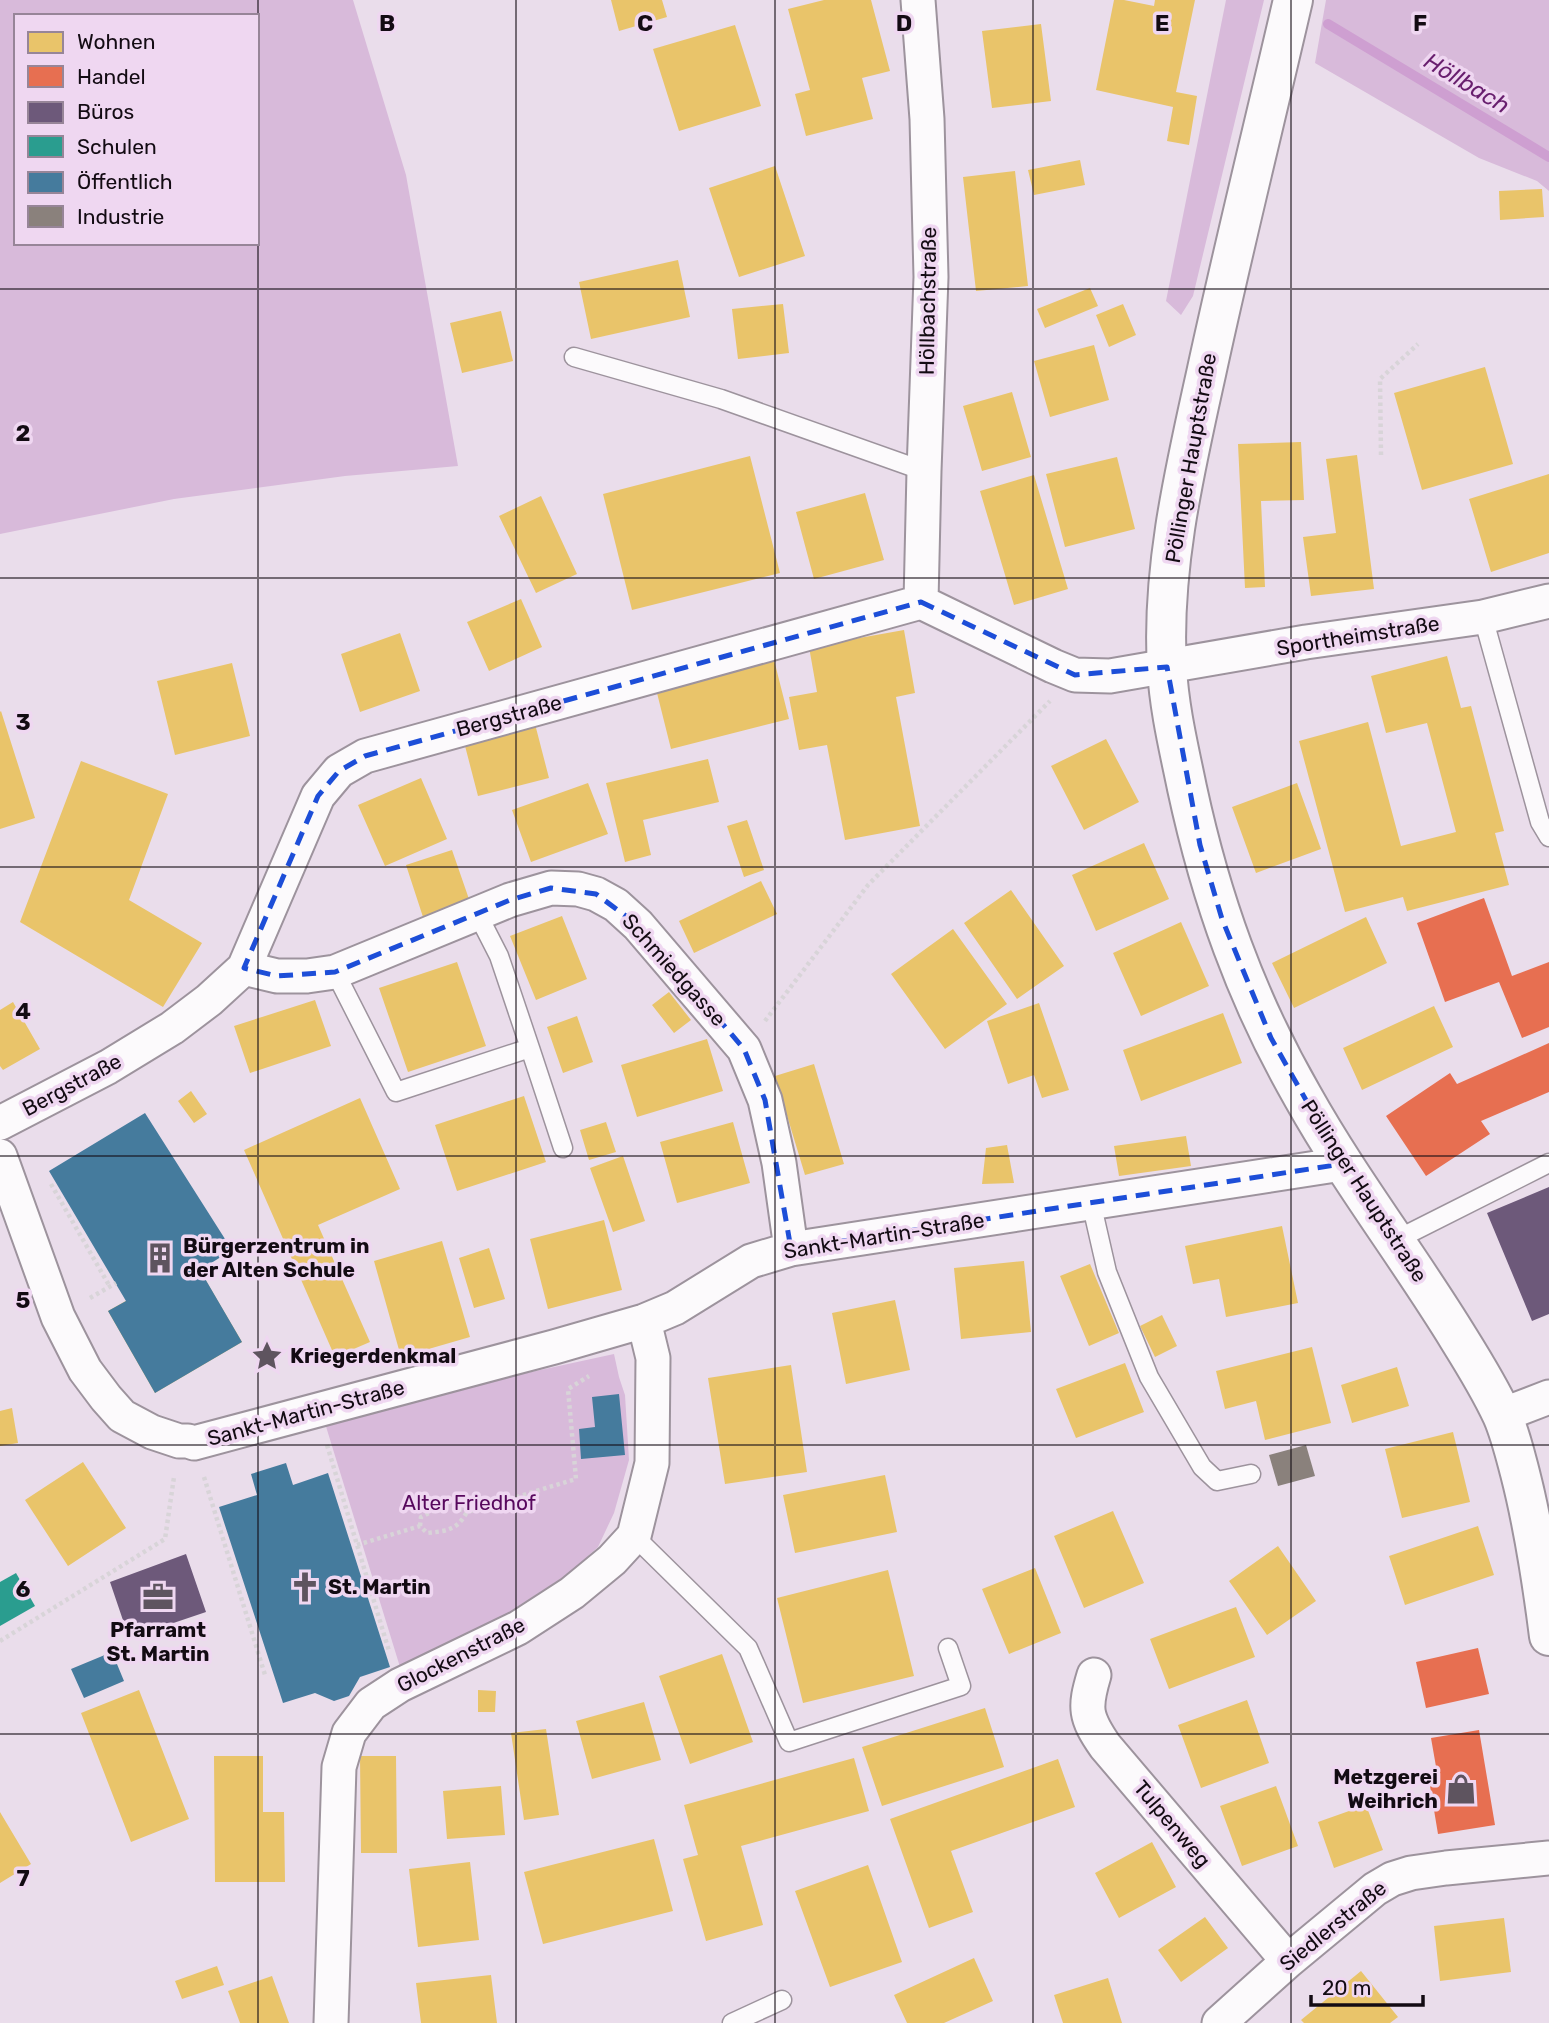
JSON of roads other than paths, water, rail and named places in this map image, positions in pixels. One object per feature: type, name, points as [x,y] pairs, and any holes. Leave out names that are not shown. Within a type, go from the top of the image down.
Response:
[{"type":"street","name":"Höllbachstraße","points":[[918,0],[927,119],[931,277],[921,602]]},
{"type":"street","name":"Pöllinger Hauptstraße","points":[[1293,0],[1185,474],[1170,578],[1167,667],[1182,761],[1200,845],[1222,919],[1244,979],[1270,1038],[1342,1164],[1451,1326],[1502,1415],[1529,1510],[1549,1636]]},
{"type":"street","name":"Sportheimstraße","points":[[1167,667],[1306,642],[1483,617],[1549,601]]},
{"type":"street","points":[[921,602],[1075,675],[1110,676],[1167,667]]},
{"type":"street","name":"Bergstraße","points":[[0,1123],[108,1067],[172,1028],[209,1000],[244,968],[318,796],[339,771],[365,756],[921,602]]},
{"type":"street","name":"Schmiedgasse","points":[[244,968],[277,976],[335,972],[510,900],[551,888],[578,889],[596,894],[616,905],[638,925],[744,1049],[765,1100],[779,1163],[791,1249]]},
{"type":"street","name":"Sankt-Martin-Straße","points":[[0,1156],[58,1317],[85,1370],[122,1416],[152,1432],[187,1442],[644,1321],[675,1308],[751,1261],[791,1249],[1342,1164]]},
{"type":"street","name":"Glockenstraße","points":[[331,2023],[339,1768],[349,1733],[371,1704],[400,1685],[518,1628],[572,1593],[612,1560],[634,1536],[652,1463],[653,1358],[644,1321]]},
{"type":"street","points":[[1502,1415],[1549,1397]]},
{"type":"street","name":"Tulpenweg","points":[[1094,1675],[1087,1705],[1092,1728],[1288,1961]]},
{"type":"street","name":"Siedlerstraße","points":[[1219,2023],[1288,1961],[1375,1889],[1392,1879],[1446,1868],[1549,1858]]},
{"type":"lane","points":[[574,357],[721,399],[924,471]]},
{"type":"lane","points":[[1483,617],[1540,822],[1549,837]]},
{"type":"lane","points":[[477,913],[499,956],[563,1148]]},
{"type":"lane","points":[[335,972],[396,1092],[530,1048]]},
{"type":"lane","points":[[1394,1241],[1549,1163]]},
{"type":"lane","points":[[1091,1202],[1107,1272],[1149,1377],[1202,1467],[1217,1481],[1251,1474]]},
{"type":"lane","points":[[634,1536],[748,1648],[789,1742],[961,1686],[948,1648]]},
{"type":"lane","points":[[732,2023],[782,2000]]},
{"type":"waterway","name":"Höllbach","points":[[1328,24],[1549,157]]},
{"type":"place","name":"Bürgerzentrum in der Alten Schule","points":[[160,1258]]},
{"type":"place","name":"Kriegerdenkmal","points":[[267,1356]]},
{"type":"place","name":"St. Martin","points":[[305,1587]]},
{"type":"place","name":"Pfarramt St. Martin","points":[[158,1597]]},
{"type":"place","name":"Metzgerei Weihrich","points":[[1461,1789]]},
{"type":"park label","name":"Alter Friedhof","points":[[469,1503]]}]
